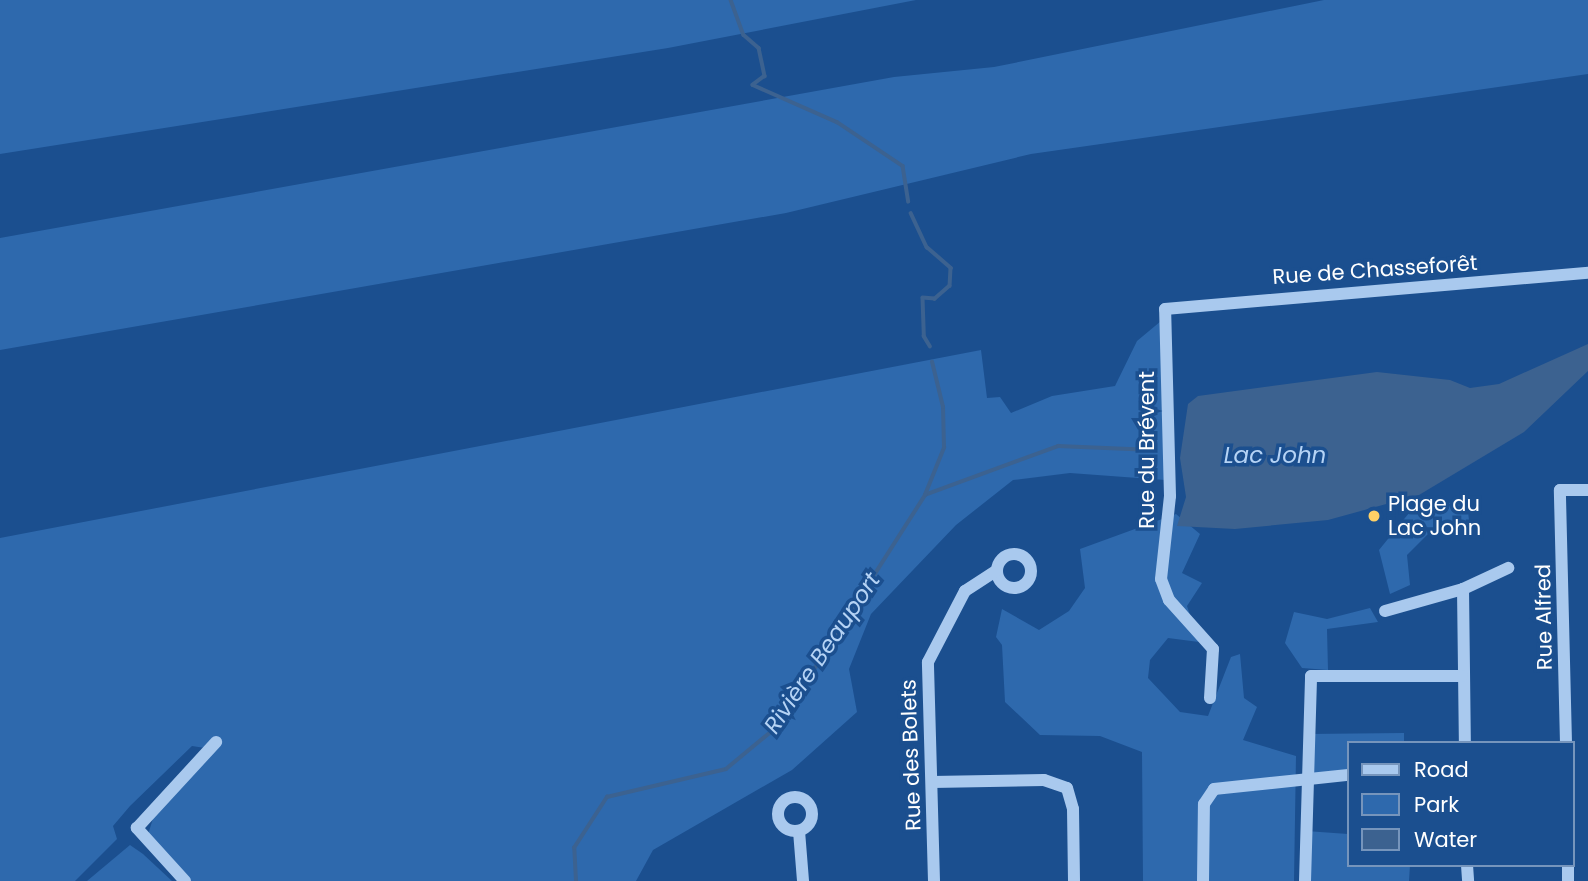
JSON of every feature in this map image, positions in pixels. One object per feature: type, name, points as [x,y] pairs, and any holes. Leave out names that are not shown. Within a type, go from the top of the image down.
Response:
[{"type":"street","name":"Rue de Chasseforêt","points":[[1165,309],[1588,273]]},
{"type":"street","name":"Rue du Brévent","points":[[1165,309],[1170,496],[1161,579],[1169,600],[1213,649],[1210,698]]},
{"type":"street","name":"Rue Alfred","points":[[1566,741],[1560,490],[1588,490]]},
{"type":"street","points":[[1385,611],[1463,589],[1508,568]]},
{"type":"street","name":"Rue des Bolets","points":[[934,881],[928,662],[965,592],[997,570]]},
{"type":"street","points":[[1463,589],[1465,741]]},
{"type":"street","points":[[1306,881],[1311,676],[1462,676]]},
{"type":"street","points":[[186,881],[137,828],[216,742]]},
{"type":"street","points":[[1203,881],[1205,804],[1214,789],[1308,776],[1346,775]]},
{"type":"street","points":[[932,782],[1044,780],[1067,788],[1073,809],[1074,881]]},
{"type":"street","points":[[799,831],[803,881]]},
{"type":"green space","points":[[0,0],[916,0],[668,48],[0,154]]},
{"type":"green space","points":[[1324,0],[1588,0],[1588,74],[1031,154],[786,213],[0,350],[0,238],[894,77],[994,67]]},
{"type":"green space","points":[[1161,321],[1165,480],[1070,473],[1013,480],[956,525],[871,614],[849,669],[857,712],[792,770],[653,850],[636,881],[187,881],[146,841],[155,812],[205,756],[205,748],[192,746],[130,806],[113,826],[117,839],[75,881],[0,881],[0,538],[981,350],[987,398],[1000,397],[1011,413],[1052,396],[1115,386],[1137,341]]},
{"type":"green space","points":[[1457,501],[1467,504],[1469,520],[1428,534],[1407,555],[1410,585],[1390,594],[1379,550],[1409,513]]},
{"type":"green space","points":[[1176,514],[1200,534],[1182,573],[1202,583],[1187,606],[1199,642],[1168,638],[1150,660],[1148,678],[1180,712],[1208,716],[1231,657],[1240,654],[1244,698],[1257,707],[1243,740],[1296,756],[1294,881],[1143,881],[1142,752],[1100,736],[1040,735],[1005,702],[1002,645],[996,637],[1002,609],[1039,630],[1069,611],[1085,588],[1080,549]]},
{"type":"green space","points":[[1370,608],[1378,622],[1327,629],[1328,670],[1302,668],[1285,643],[1294,612],[1327,619]]},
{"type":"green space","points":[[1404,733],[1404,741],[1346,741],[1346,776],[1310,777],[1307,734]]},
{"type":"green space","points":[[1306,831],[1346,834],[1346,867],[1410,867],[1409,881],[1306,881]]},
{"type":"green space","points":[[130,845],[172,881],[87,881]]},
{"type":"water","name":"Lac John","points":[[1588,344],[1588,371],[1524,432],[1419,495],[1328,520],[1235,529],[1177,526],[1186,497],[1180,458],[1188,404],[1198,396],[1377,372],[1450,380],[1470,388],[1499,384]]},
{"type":"waterway","name":"Rivière Beauport","points":[[731,0],[744,35],[759,48],[765,76],[753,85],[837,122],[903,166],[909,202]]},
{"type":"waterway","name":"Rivière Beauport","points":[[911,213],[927,247],[951,268],[950,286],[935,299],[923,298],[924,336],[930,346]]},
{"type":"waterway","name":"Rivière Beauport","points":[[576,881],[574,848],[607,797],[726,769],[778,726],[925,495],[944,448],[943,407],[932,362]]},
{"type":"waterway","points":[[925,495],[1058,446],[1153,450]]},
{"type":"place","name":"Plage du Lac John","points":[[1374,516]]}]
